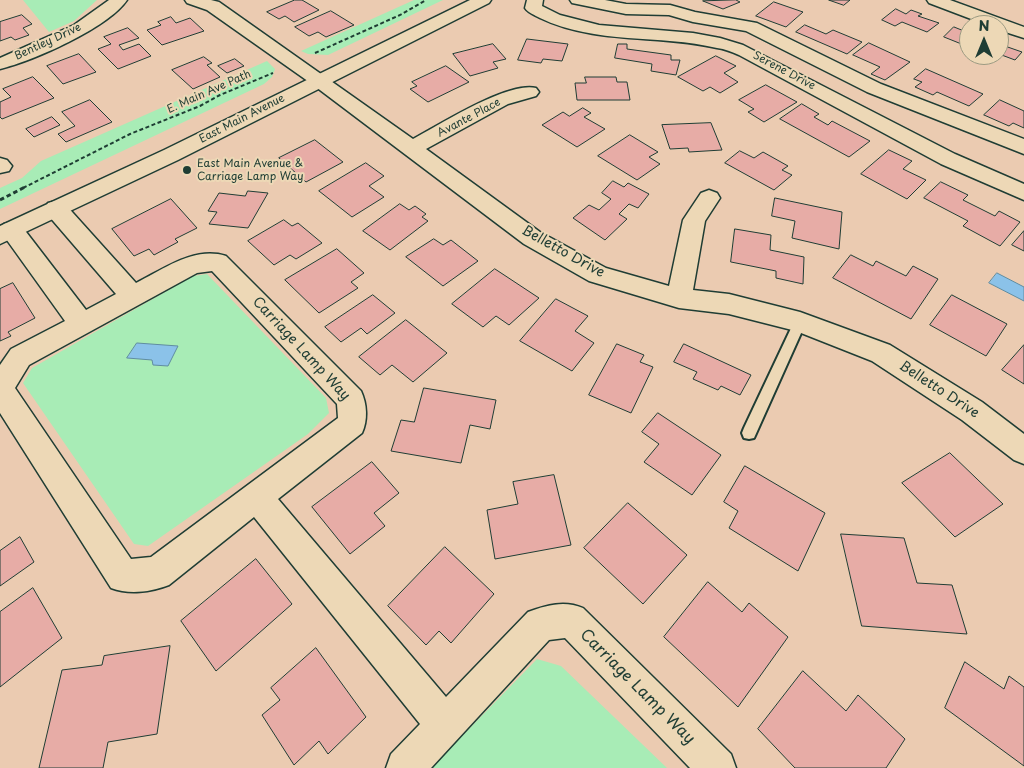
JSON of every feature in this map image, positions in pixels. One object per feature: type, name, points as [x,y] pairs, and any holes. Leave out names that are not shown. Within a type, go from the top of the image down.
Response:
[{"type":"street","name":"Bentley Drive","points":[[0,64],[60,39],[92,20],[118,0]]},
{"type":"street","name":"Belletto Drive","points":[[193,0],[213,6],[295,63],[532,238],[598,275],[679,298],[729,304],[800,322],[881,353],[972,410],[1024,451]]},
{"type":"street","name":"East Main Avenue","points":[[6,233],[176,153],[318,80],[483,0]]},
{"type":"street","name":"Serene Drive","points":[[536,0],[533,8],[549,17],[571,25],[639,35],[669,36],[718,42],[749,53],[948,159],[1024,193]]},
{"type":"street","name":"Serene Drive","points":[[578,0],[626,9],[672,5],[693,17],[751,28],[874,88],[996,134],[1024,148]]},
{"type":"street","points":[[935,0],[1024,33]]},
{"type":"street","points":[[669,36],[672,5]]},
{"type":"street","name":"Avante Place","points":[[410,149],[501,100],[529,92]]},
{"type":"street","points":[[679,298],[694,220],[710,198]]},
{"type":"street","points":[[56,210],[132,296]]},
{"type":"street","points":[[6,233],[82,324]]},
{"type":"street","name":"Carriage Lamp Way","points":[[218,262],[352,400],[352,424],[157,573],[123,576],[0,389],[20,357],[132,296],[193,264],[218,262]]},
{"type":"street","points":[[257,497],[445,725]]},
{"type":"street","name":"Carriage Lamp Way","points":[[405,768],[540,624],[572,620],[717,768]]},
{"type":"lane","points":[[749,433],[800,322]]},
{"type":"path","name":"E. Main Ave Path","points":[[0,200],[130,134],[200,106],[220,95],[295,63],[347,37],[410,10],[426,0]]},
{"type":"green space","points":[[23,0],[97,0],[74,21],[49,32]]},
{"type":"green space","points":[[414,0],[443,0],[328,55],[308,54],[301,51]]},
{"type":"green space","points":[[267,61],[275,69],[272,77],[264,84],[0,209],[0,188],[22,178],[41,161]]},
{"type":"green space","points":[[207,274],[326,398],[329,413],[308,434],[148,546],[134,544],[23,383],[32,368],[193,276]]},
{"type":"green space","points":[[537,659],[561,666],[667,768],[431,768]]},
{"type":"water","points":[[997,273],[1024,287],[1024,301],[989,283]]},
{"type":"water","points":[[137,343],[178,346],[168,366],[153,365],[152,360],[127,358]]},
{"type":"building","points":[[295,0],[302,0],[319,10],[294,22],[285,16],[279,19],[267,12]]},
{"type":"building","points":[[736,0],[740,2],[723,9],[703,1]]},
{"type":"building","points":[[829,0],[850,0],[844,5]]},
{"type":"building","points":[[774,2],[803,12],[786,27],[756,16]]},
{"type":"building","points":[[896,9],[906,14],[911,10],[922,14],[918,16],[939,23],[927,32],[902,22],[895,26],[882,20]]},
{"type":"building","points":[[331,11],[354,25],[326,37],[318,32],[309,36],[295,27]]},
{"type":"building","points":[[22,15],[32,24],[23,28],[29,35],[15,40],[11,37],[0,41],[0,22]]},
{"type":"building","points":[[171,17],[176,23],[190,18],[204,31],[162,45],[147,30],[161,25],[158,22]]},
{"type":"building","points":[[805,25],[826,34],[833,30],[862,42],[847,54],[796,32]]},
{"type":"building","points":[[954,27],[959,29],[959,43],[944,37]]},
{"type":"building","points":[[128,28],[139,38],[119,45],[123,50],[139,44],[151,56],[118,69],[98,49],[111,44],[104,37]]},
{"type":"building","points":[[527,39],[568,44],[562,61],[543,59],[541,63],[518,60]]},
{"type":"building","points":[[869,43],[910,62],[885,80],[871,74],[880,67],[853,55]]},
{"type":"building","points":[[493,44],[506,59],[493,62],[498,68],[470,76],[453,54]]},
{"type":"building","points":[[618,44],[627,44],[627,49],[671,55],[671,60],[680,60],[676,75],[651,71],[652,64],[615,58]]},
{"type":"building","points":[[1009,47],[1022,52],[1015,60],[1009,58]]},
{"type":"building","points":[[79,54],[96,72],[63,84],[47,66]]},
{"type":"building","points":[[716,56],[736,66],[724,73],[738,82],[720,93],[710,87],[703,91],[678,77]]},
{"type":"building","points":[[204,57],[212,63],[207,65],[220,77],[193,89],[172,70]]},
{"type":"building","points":[[235,59],[244,66],[227,73],[218,66]]},
{"type":"building","points":[[446,66],[469,82],[428,102],[410,89],[417,86],[412,82]]},
{"type":"building","points":[[926,69],[983,94],[969,106],[937,92],[933,95],[915,87],[922,82],[914,79]]},
{"type":"building","points":[[33,77],[54,98],[2,119],[0,117],[0,102],[11,97],[3,89]]},
{"type":"building","points":[[585,77],[616,77],[617,82],[627,82],[630,100],[577,100],[575,83],[586,83]]},
{"type":"building","points":[[766,85],[797,102],[764,122],[748,112],[754,109],[739,100]]},
{"type":"building","points":[[90,100],[112,122],[66,142],[58,134],[75,126],[62,112]]},
{"type":"building","points":[[1000,100],[1024,111],[1024,128],[1013,123],[1009,126],[984,115]]},
{"type":"building","points":[[802,104],[819,114],[814,117],[828,125],[832,121],[870,141],[849,157],[780,119]]},
{"type":"building","points":[[583,108],[591,113],[584,117],[605,129],[577,147],[542,125],[563,112],[569,116]]},
{"type":"building","points":[[52,117],[60,125],[34,137],[26,129]]},
{"type":"building","points":[[711,123],[722,150],[689,152],[688,148],[670,149],[662,125]]},
{"type":"building","points":[[630,135],[658,152],[649,157],[660,164],[637,180],[598,156]]},
{"type":"building","points":[[315,140],[343,162],[306,182],[279,158]]},
{"type":"building","points":[[889,150],[912,161],[903,169],[926,180],[907,199],[861,174]]},
{"type":"building","points":[[740,151],[754,158],[763,152],[788,166],[782,170],[792,175],[774,190],[725,163]]},
{"type":"building","points":[[366,163],[384,176],[369,186],[384,197],[352,217],[319,191]]},
{"type":"building","points":[[613,181],[624,187],[628,183],[649,194],[638,208],[629,204],[619,214],[627,219],[605,240],[573,218],[589,205],[599,210],[611,199],[602,193]]},
{"type":"building","points":[[941,182],[968,195],[963,200],[995,216],[999,211],[1020,222],[1000,246],[963,226],[968,221],[924,198]]},
{"type":"building","points":[[248,191],[268,193],[248,228],[209,224],[217,212],[208,211],[219,193],[245,196]]},
{"type":"building","points":[[775,198],[842,212],[839,249],[792,238],[795,221],[772,216]]},
{"type":"building","points":[[171,199],[197,228],[175,239],[178,242],[154,255],[149,249],[134,256],[112,229]]},
{"type":"building","points":[[400,204],[409,210],[415,206],[426,214],[422,217],[428,221],[390,250],[363,231]]},
{"type":"building","points":[[284,220],[292,226],[298,223],[322,243],[296,259],[290,255],[274,265],[248,241]]},
{"type":"building","points":[[735,229],[771,235],[770,250],[804,257],[803,284],[776,278],[776,271],[731,262]]},
{"type":"building","points":[[1024,231],[1024,251],[1012,245]]},
{"type":"building","points":[[434,239],[443,245],[451,240],[478,261],[443,286],[406,257]]},
{"type":"building","points":[[337,249],[364,273],[351,282],[358,288],[319,313],[285,280]]},
{"type":"building","points":[[851,255],[873,266],[876,261],[906,276],[913,266],[938,279],[911,319],[833,278]]},
{"type":"building","points":[[495,269],[539,298],[509,325],[496,316],[483,327],[452,304]]},
{"type":"building","points":[[13,283],[35,318],[8,332],[11,336],[0,341],[0,289]]},
{"type":"building","points":[[373,295],[395,313],[367,334],[361,328],[341,342],[325,327]]},
{"type":"building","points":[[952,295],[1007,324],[986,356],[930,325]]},
{"type":"building","points":[[556,299],[588,316],[575,331],[594,343],[572,371],[520,341]]},
{"type":"building","points":[[406,320],[447,353],[413,382],[392,365],[380,375],[359,357]]},
{"type":"building","points":[[617,344],[644,355],[640,362],[653,367],[631,413],[589,395]]},
{"type":"building","points":[[684,344],[751,375],[740,395],[721,386],[718,390],[693,379],[697,372],[674,362]]},
{"type":"building","points":[[1024,345],[1024,384],[1002,370]]},
{"type":"building","points":[[424,388],[496,400],[490,429],[470,425],[461,463],[391,451],[401,420],[414,422]]},
{"type":"building","points":[[658,413],[721,455],[692,495],[644,462],[659,444],[642,432]]},
{"type":"building","points":[[950,453],[1003,504],[955,537],[902,483]]},
{"type":"building","points":[[372,462],[399,493],[374,513],[385,526],[350,554],[312,507]]},
{"type":"building","points":[[745,466],[825,513],[798,571],[729,528],[738,511],[724,502]]},
{"type":"building","points":[[554,475],[571,545],[495,559],[487,510],[518,504],[513,482]]},
{"type":"building","points":[[628,503],[687,555],[643,604],[584,548]]},
{"type":"building","points":[[841,534],[904,538],[917,583],[952,585],[967,634],[862,626]]},
{"type":"building","points":[[20,537],[34,562],[0,586],[0,551]]},
{"type":"building","points":[[445,547],[494,594],[451,643],[439,631],[426,645],[388,606]]},
{"type":"building","points":[[256,559],[292,604],[216,671],[181,621]]},
{"type":"building","points":[[708,582],[742,612],[749,603],[788,637],[738,707],[664,637]]},
{"type":"building","points":[[33,588],[62,638],[0,687],[0,612]]},
{"type":"building","points":[[170,646],[157,734],[108,742],[103,768],[39,768],[62,670],[102,665],[104,656]]},
{"type":"building","points":[[316,648],[366,717],[328,754],[319,741],[294,765],[262,715],[280,700],[271,688]]},
{"type":"building","points":[[965,662],[1004,689],[1009,676],[1024,687],[1024,766],[945,708]]},
{"type":"building","points":[[803,671],[846,711],[858,695],[905,739],[886,768],[795,768],[758,729]]},
{"type":"place","name":"East Main Avenue & Carriage Lamp Way","points":[[187,170]]}]
